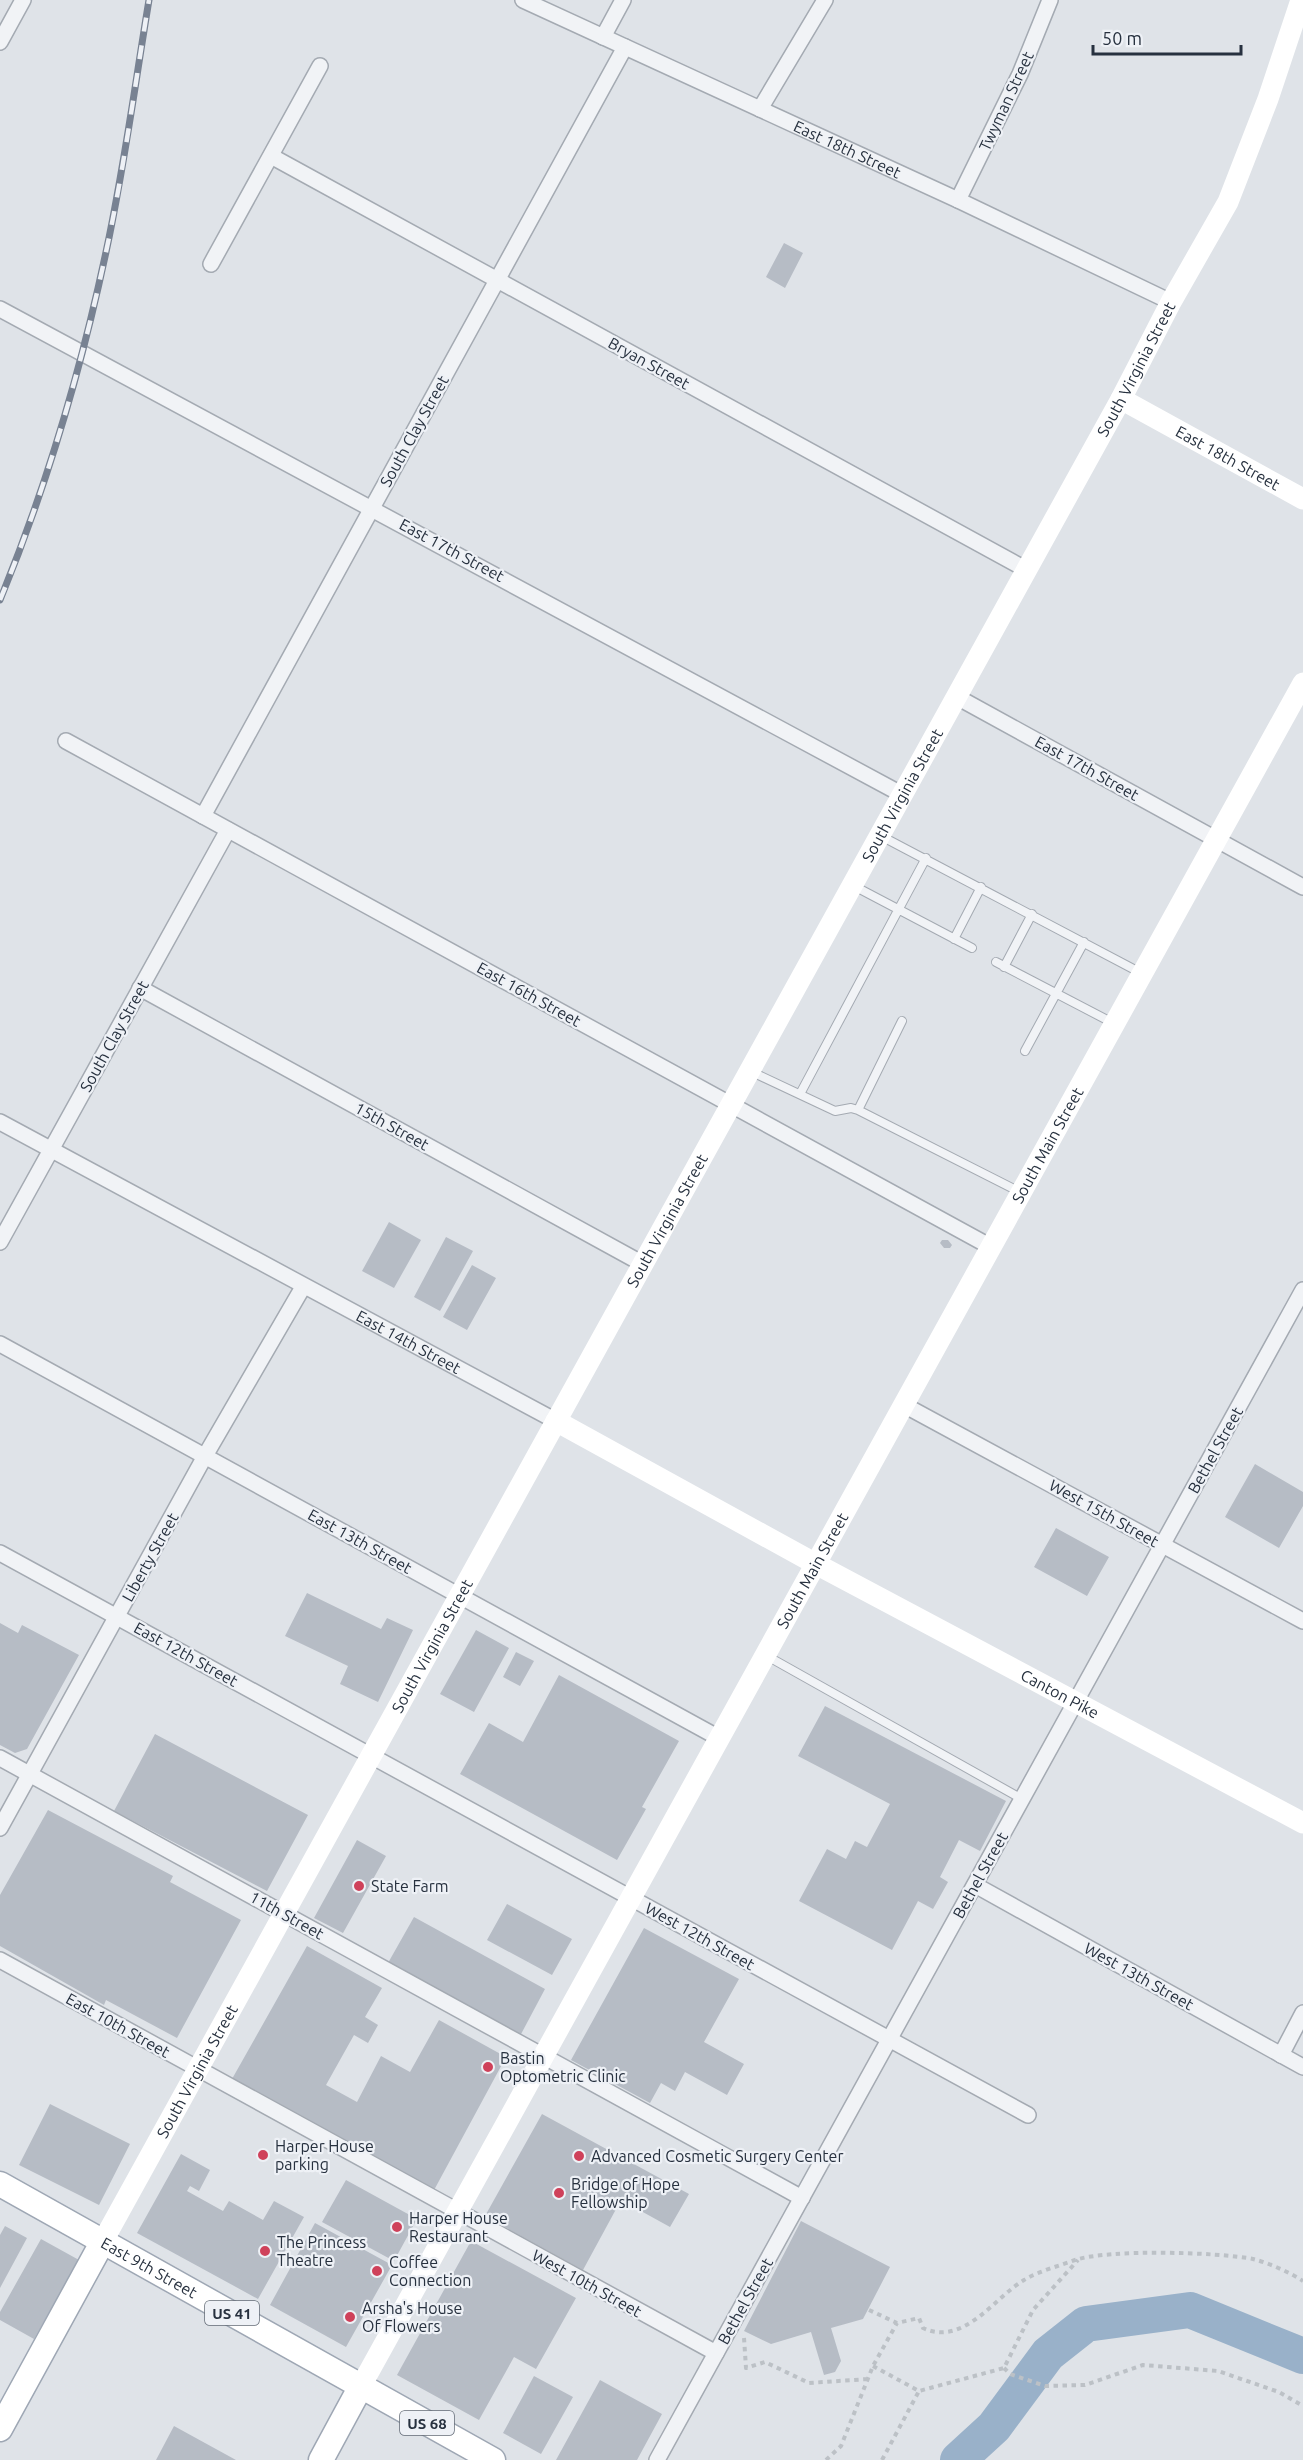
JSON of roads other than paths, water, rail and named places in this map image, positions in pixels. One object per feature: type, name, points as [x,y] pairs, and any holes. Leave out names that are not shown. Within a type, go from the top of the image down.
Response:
[{"type":"main road","name":"South Virginia Street","points":[[3,2418],[903,795],[1121,399],[1171,302],[1228,202],[1268,99],[1300,0]]},
{"type":"main road","name":"East 18th Street","points":[[1121,399],[1303,499]]},
{"type":"main road","name":"South Main Street","points":[[321,2460],[1303,683]]},
{"type":"main road","name":"East 14th Street","points":[[556,1421],[816,1564]]},
{"type":"main road","name":"Canton Pike","points":[[816,1564],[1303,1823]]},
{"type":"main road","name":"East 9th Street","points":[[0,2184],[361,2386]]},
{"type":"main road","name":"US 68","points":[[361,2386],[493,2460]]},
{"type":"street","points":[[0,42],[23,0]]},
{"type":"street","name":"East 18th Street","points":[[523,0],[958,200],[1171,302]]},
{"type":"street","points":[[603,37],[623,0]]},
{"type":"street","points":[[760,109],[825,0]]},
{"type":"street","name":"Twyman Street","points":[[958,200],[1020,74],[1050,0]]},
{"type":"street","name":"South Clay Street","points":[[203,816],[625,47]]},
{"type":"street","points":[[211,264],[320,66]]},
{"type":"street","name":"Bryan Street","points":[[271,156],[1027,570]]},
{"type":"street","name":"East 17th Street","points":[[0,309],[372,507],[903,795]]},
{"type":"street","name":"East 17th Street","points":[[957,697],[1303,887]]},
{"type":"street","name":"East 16th Street","points":[[66,741],[991,1247]]},
{"type":"street","name":"South Clay Street","points":[[0,1242],[228,830]]},
{"type":"street","name":"15th Street","points":[[140,988],[643,1264]]},
{"type":"street","name":"East 14th Street","points":[[0,1122],[303,1287],[556,1421]]},
{"type":"street","name":"Liberty Street","points":[[0,1828],[205,1456],[303,1287]]},
{"type":"street","name":"Bethel Street","points":[[657,2460],[1303,1290]]},
{"type":"street","name":"East 13th Street","points":[[0,1344],[720,1738]]},
{"type":"street","name":"West 15th Street","points":[[904,1405],[1303,1621]]},
{"type":"street","name":"East 12th Street","points":[[0,1552],[371,1756]]},
{"type":"street","name":"West 12th Street","points":[[371,1756],[1028,2115]]},
{"type":"street","name":"11th Street","points":[[0,1758],[802,2198]]},
{"type":"street","name":"West 13th Street","points":[[975,1885],[1303,2067]]},
{"type":"street","name":"East 10th Street","points":[[0,1960],[458,2212]]},
{"type":"street","points":[[1281,2055],[1303,2013]]},
{"type":"street","name":"West 10th Street","points":[[458,2212],[716,2353]]},
{"type":"lane","points":[[880,835],[1143,973]]},
{"type":"lane","points":[[800,1094],[926,858]]},
{"type":"lane","points":[[853,885],[972,948]]},
{"type":"lane","points":[[954,939],[981,887]]},
{"type":"lane","points":[[1004,967],[1032,914]]},
{"type":"lane","points":[[1025,1051],[1084,942]]},
{"type":"lane","points":[[996,962],[1115,1024]]},
{"type":"lane","points":[[858,1110],[902,1021]]},
{"type":"lane","points":[[750,1071],[836,1111],[851,1108],[858,1110],[1021,1193]]},
{"type":"lane","points":[[766,1655],[1022,1799]]},
{"type":"waterway","points":[[958,2460],[994,2427],[1048,2354],[1086,2324],[1190,2310],[1303,2356]]},
{"type":"railway","points":[[0,600],[17,558],[61,428],[96,296],[118,189],[149,0]]},
{"type":"place","name":"State Farm","points":[[359,1886]]},
{"type":"place","name":"Bastin Optometric Clinic","points":[[488,2067]]},
{"type":"place","name":"Harper House parking","points":[[263,2155]]},
{"type":"place","name":"Advanced Cosmetic Surgery Center","points":[[579,2156]]},
{"type":"place","name":"Bridge of Hope Fellowship","points":[[559,2193]]},
{"type":"place","name":"Harper House Restaurant","points":[[397,2227]]},
{"type":"place","name":"The Princess Theatre","points":[[265,2251]]},
{"type":"place","name":"Coffee Connection","points":[[377,2271]]},
{"type":"place","name":"Arsha's House Of Flowers","points":[[350,2317]]}]
